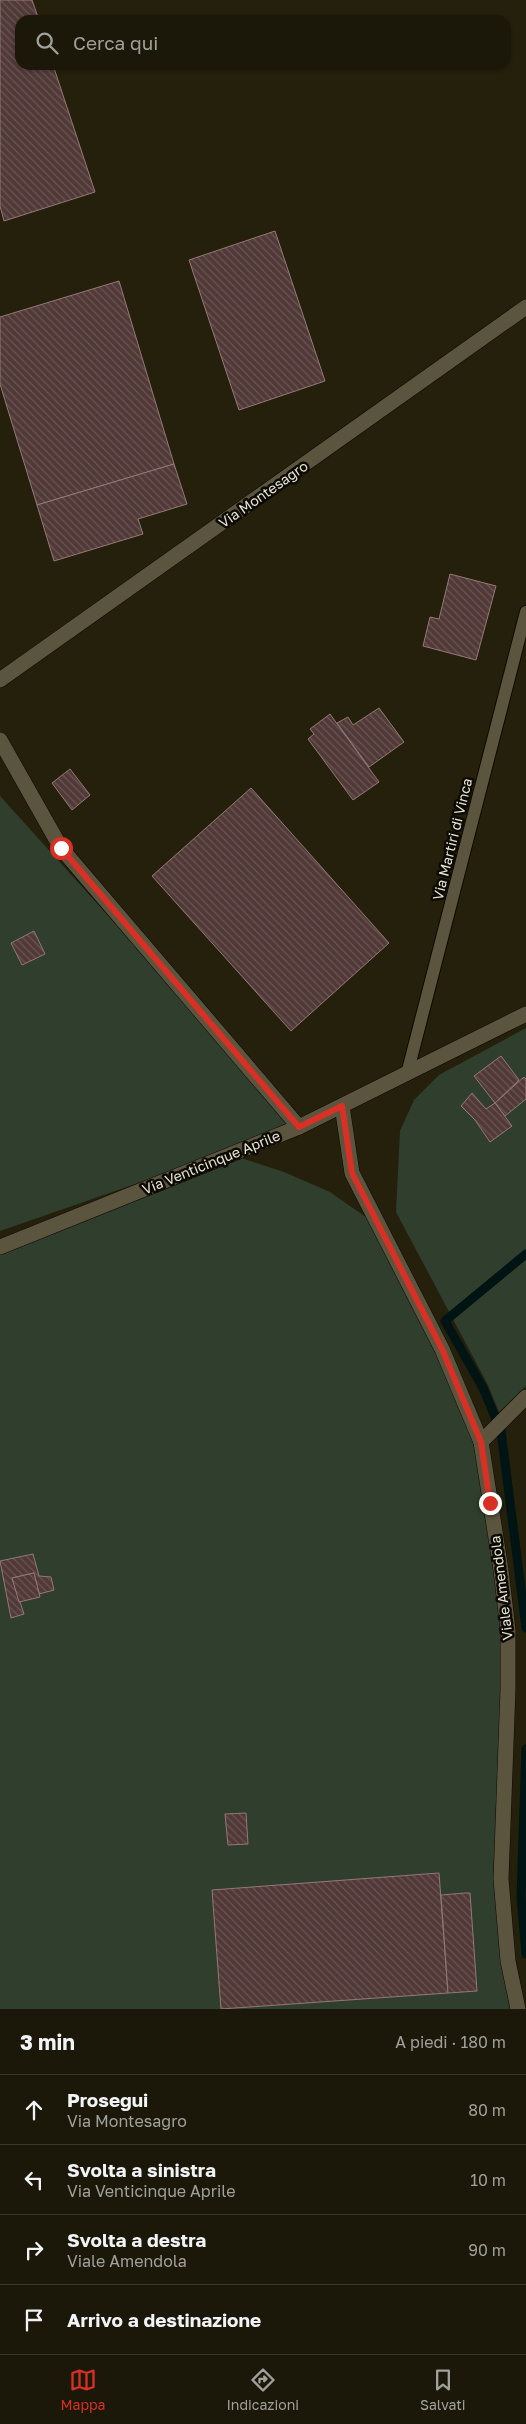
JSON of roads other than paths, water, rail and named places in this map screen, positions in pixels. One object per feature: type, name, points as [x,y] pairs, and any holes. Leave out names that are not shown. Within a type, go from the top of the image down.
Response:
[{"type":"street","name":"Via Montesagro","points":[[0,680],[526,307]]},
{"type":"street","points":[[0,740],[61,848],[299,1127]]},
{"type":"street","name":"Via Venticinque Aprile","points":[[0,1247],[299,1127],[526,1014]]},
{"type":"street","name":"Viale Amendola","points":[[342,1106],[352,1173],[486,1437],[508,1630],[508,1689],[501,1878],[508,1960],[518,2009]]},
{"type":"street","points":[[486,1437],[526,1397]]},
{"type":"lane","name":"Via Martiri di Vinca","points":[[407,1074],[526,612]]},
{"type":"waterway","points":[[526,1254],[445,1321],[483,1388],[501,1431],[526,1628]]},
{"type":"waterway","points":[[526,1749],[521,1897],[526,1954]]}]
